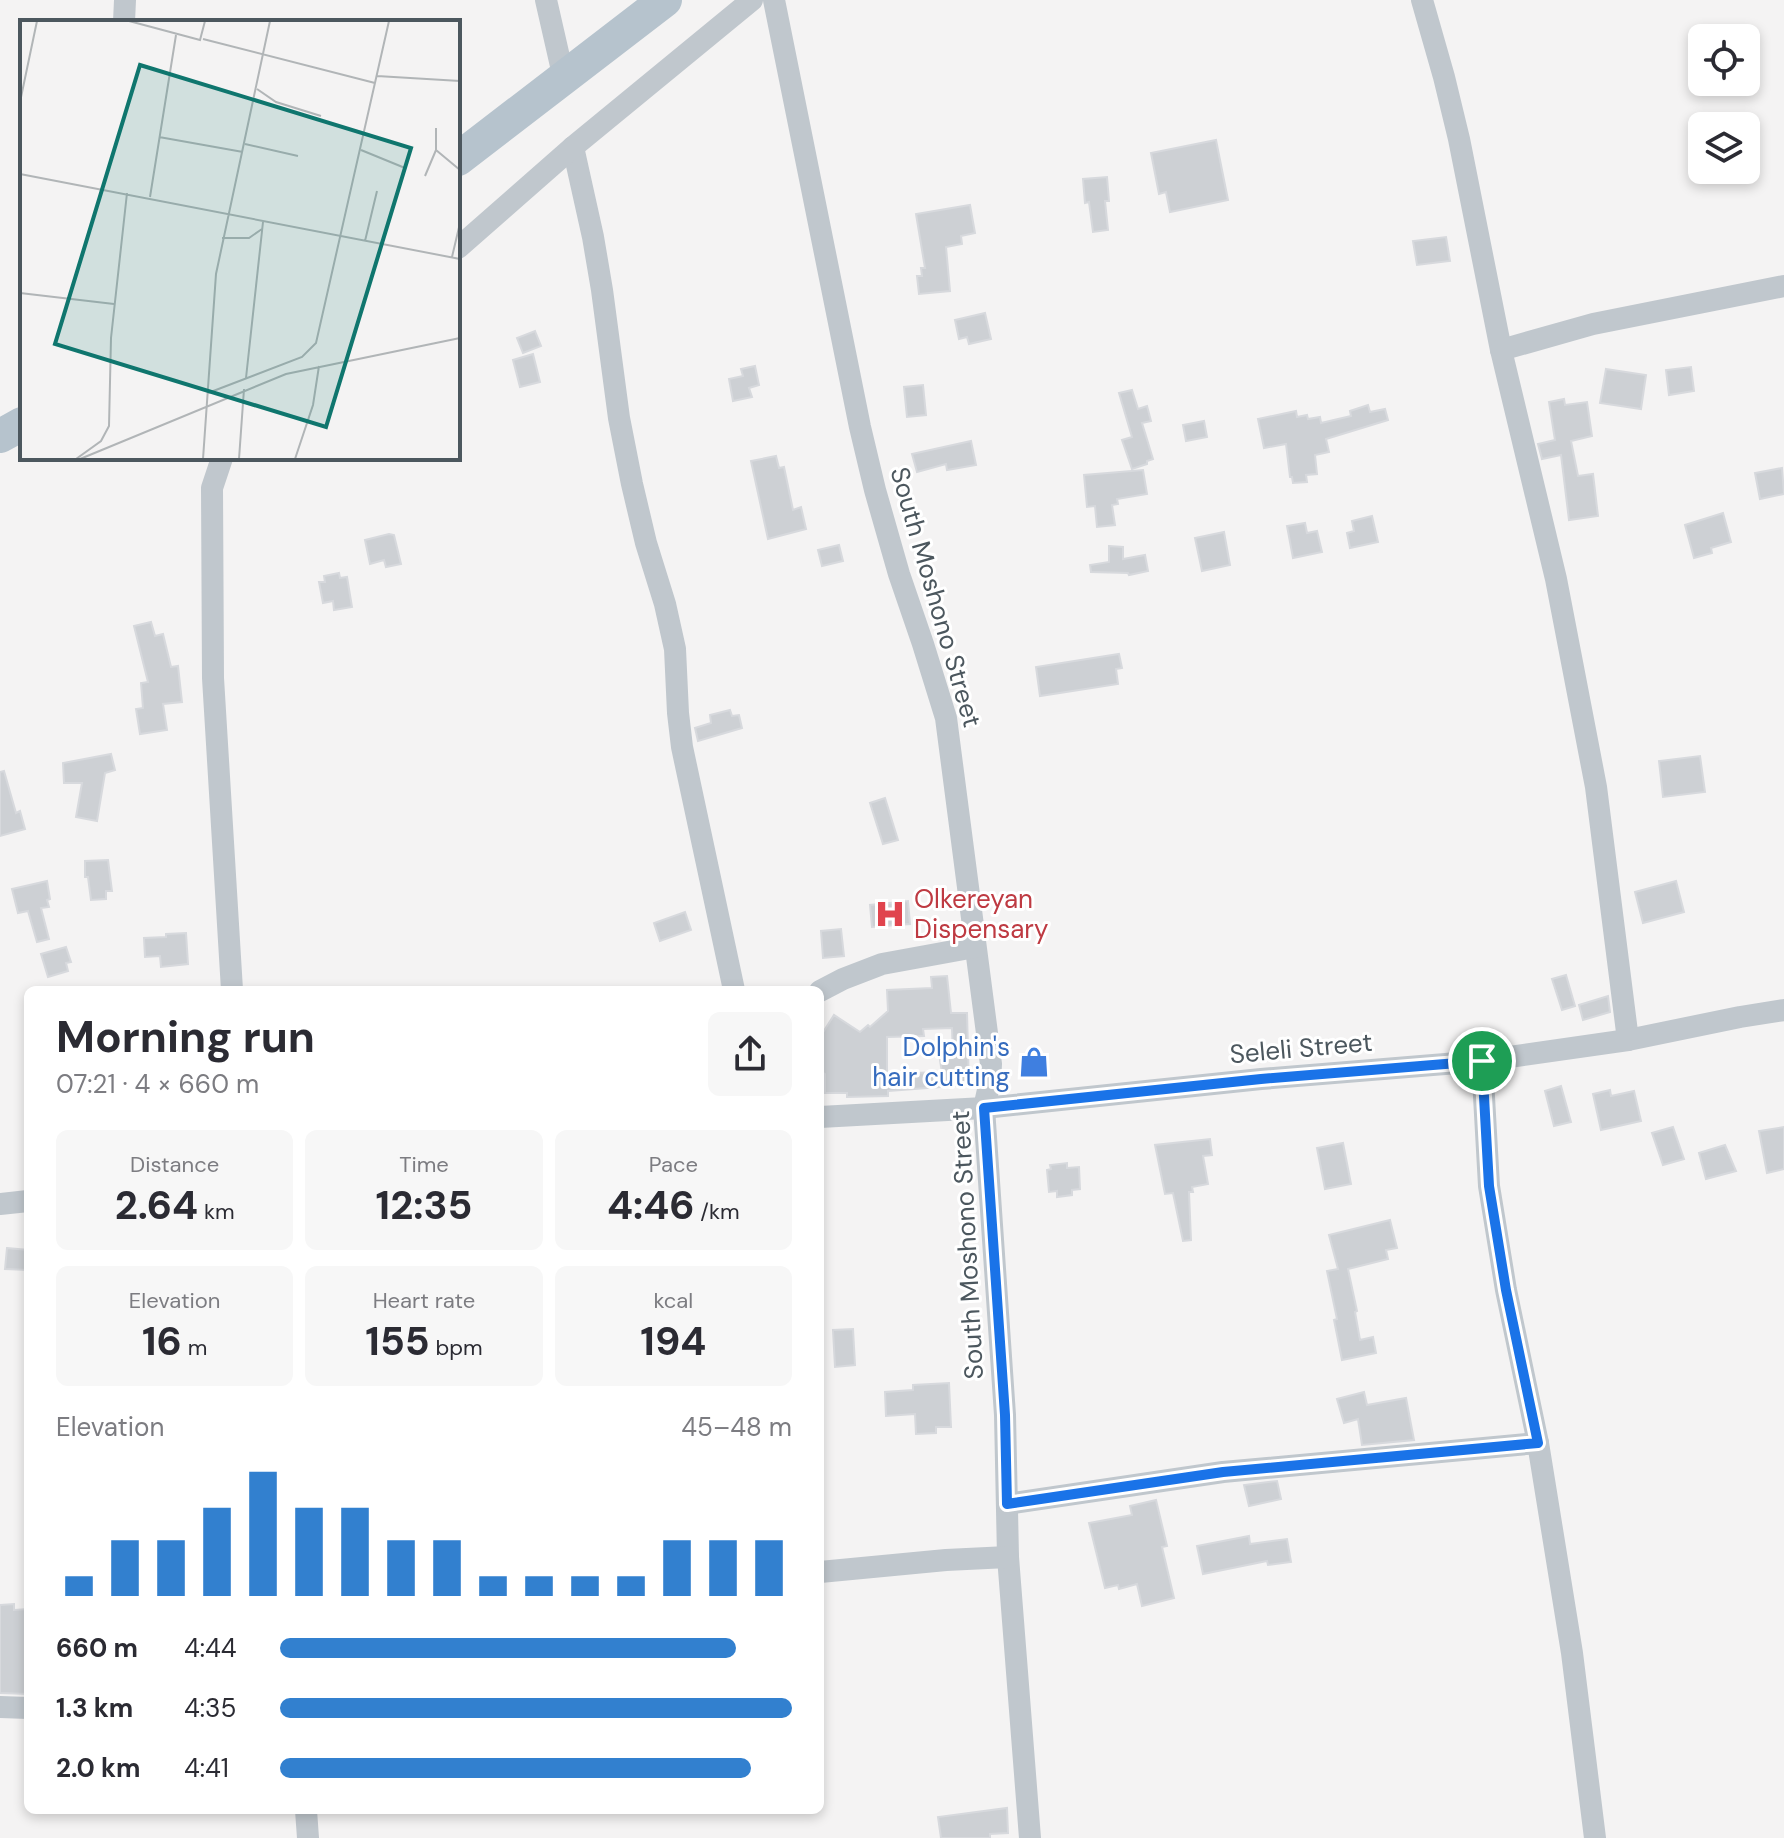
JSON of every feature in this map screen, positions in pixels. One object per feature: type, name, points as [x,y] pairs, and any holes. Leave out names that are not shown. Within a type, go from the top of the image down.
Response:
[{"type":"main road","points":[[460,157],[665,0]]},
{"type":"main road","points":[[0,436],[20,425]]},
{"type":"street","points":[[124,20],[125,0]]},
{"type":"street","points":[[546,0],[564,79]]},
{"type":"street","points":[[460,246],[573,147],[752,0]]},
{"type":"street","name":"South Moshono Street","points":[[774,0],[866,452],[899,574],[946,718],[991,1064],[984,1108],[1005,1415],[1008,1557],[1030,1838]]},
{"type":"street","points":[[1422,0],[1459,139],[1501,350],[1556,579],[1596,787],[1628,1040]]},
{"type":"street","points":[[573,147],[593,237],[619,418],[632,484],[675,649],[682,747],[733,986]]},
{"type":"street","points":[[1501,350],[1593,324],[1784,286]]},
{"type":"street","points":[[221,460],[212,488],[213,678],[232,986]]},
{"type":"street","points":[[824,989],[882,964],[975,947]]},
{"type":"street","name":"Seleli Street","points":[[824,1117],[984,1108],[1261,1079],[1482,1061],[1628,1040],[1784,1010]]},
{"type":"street","points":[[1482,1061],[1489,1186],[1506,1290],[1538,1443],[1572,1653],[1595,1838]]},
{"type":"street","points":[[0,1204],[24,1201]]},
{"type":"street","points":[[1007,1504],[1223,1472],[1538,1443]]},
{"type":"street","points":[[824,1572],[1008,1557]]},
{"type":"street","points":[[0,1707],[24,1708]]},
{"type":"street","points":[[306,1814],[308,1838]]},
{"type":"building","points":[[1216,140],[1228,200],[1170,212],[1166,192],[1159,194],[1151,153]]},
{"type":"building","points":[[1107,177],[1109,201],[1105,201],[1108,230],[1093,232],[1089,202],[1085,203],[1083,179]]},
{"type":"building","points":[[970,205],[975,233],[961,236],[962,244],[946,247],[950,291],[919,294],[917,276],[922,276],[921,268],[925,268],[916,214]]},
{"type":"building","points":[[1446,237],[1450,261],[1417,265],[1413,241]]},
{"type":"building","points":[[985,313],[991,339],[969,344],[967,337],[959,339],[955,320]]},
{"type":"building","points":[[535,331],[541,346],[523,353],[517,338]]},
{"type":"building","points":[[533,354],[540,382],[520,387],[513,360]]},
{"type":"building","points":[[755,366],[759,385],[749,388],[752,397],[733,401],[729,379],[743,376],[741,369]]},
{"type":"building","points":[[1691,367],[1694,391],[1669,395],[1666,370]]},
{"type":"building","points":[[1606,369],[1646,375],[1641,409],[1600,403]]},
{"type":"building","points":[[923,385],[926,415],[907,417],[904,387]]},
{"type":"building","points":[[1132,390],[1138,409],[1147,406],[1151,421],[1142,423],[1153,459],[1132,469],[1122,440],[1132,437],[1119,393]]},
{"type":"building","points":[[1564,399],[1565,405],[1587,402],[1592,436],[1571,441],[1578,476],[1593,474],[1598,516],[1569,520],[1561,455],[1542,459],[1538,444],[1555,440],[1549,402]]},
{"type":"building","points":[[1368,405],[1370,412],[1385,409],[1388,420],[1326,439],[1329,452],[1315,455],[1317,474],[1306,475],[1307,482],[1293,483],[1286,444],[1264,448],[1258,419],[1296,411],[1297,417],[1320,417],[1321,423],[1351,416],[1350,411]]},
{"type":"building","points":[[1204,421],[1207,437],[1186,441],[1183,425]]},
{"type":"building","points":[[971,441],[976,465],[947,470],[946,464],[917,472],[912,454]]},
{"type":"building","points":[[776,456],[779,468],[784,467],[793,510],[801,507],[806,529],[768,539],[751,461]]},
{"type":"building","points":[[1782,468],[1784,494],[1760,499],[1755,473]]},
{"type":"building","points":[[1143,470],[1147,494],[1117,499],[1118,504],[1112,505],[1115,525],[1097,527],[1095,506],[1087,507],[1084,475]]},
{"type":"building","points":[[1723,513],[1731,542],[1711,548],[1712,553],[1694,558],[1685,525]]},
{"type":"building","points":[[1372,516],[1378,542],[1350,548],[1347,533],[1354,531],[1352,521]]},
{"type":"building","points":[[1305,523],[1307,533],[1317,531],[1322,552],[1293,558],[1287,526]]},
{"type":"building","points":[[1224,532],[1230,565],[1202,571],[1195,538]]},
{"type":"building","points":[[394,535],[401,564],[386,567],[384,560],[370,564],[365,540]]},
{"type":"building","points":[[839,545],[843,561],[822,566],[818,550]]},
{"type":"building","points":[[1109,546],[1123,547],[1123,559],[1145,555],[1148,571],[1129,575],[1091,572],[1090,565],[1109,562]]},
{"type":"building","points":[[339,573],[340,578],[347,577],[352,607],[334,610],[333,601],[323,603],[319,582],[325,582],[324,576]]},
{"type":"building","points":[[151,622],[155,636],[163,634],[171,667],[178,666],[182,702],[163,704],[167,730],[140,734],[136,709],[143,708],[141,683],[148,682],[134,626]]},
{"type":"building","points":[[1119,654],[1122,668],[1116,669],[1118,684],[1040,696],[1036,667]]},
{"type":"building","points":[[730,710],[732,716],[739,715],[742,728],[698,741],[695,728],[711,723],[710,715]]},
{"type":"building","points":[[111,754],[115,770],[105,773],[97,821],[76,817],[82,783],[64,783],[63,763]]},
{"type":"building","points":[[1700,756],[1705,792],[1663,797],[1659,761]]},
{"type":"building","points":[[4,771],[16,813],[20,811],[25,829],[0,836],[0,772]]},
{"type":"building","points":[[885,798],[898,840],[883,844],[870,803]]},
{"type":"building","points":[[108,860],[112,891],[106,891],[106,899],[91,900],[88,877],[85,877],[85,861]]},
{"type":"building","points":[[47,881],[49,907],[41,908],[49,939],[37,942],[28,911],[18,913],[12,889]]},
{"type":"building","points":[[1676,881],[1684,912],[1643,923],[1635,892]]},
{"type":"building","name":"Olkereyan Dispensary","points":[[908,901],[910,924],[872,927],[870,905]]},
{"type":"building","points":[[685,912],[691,930],[660,941],[654,923]]},
{"type":"building","points":[[841,929],[844,956],[823,958],[821,931]]},
{"type":"building","points":[[186,933],[188,964],[161,967],[160,956],[145,957],[144,938]]},
{"type":"building","points":[[66,947],[71,962],[66,963],[68,971],[48,977],[41,954]]},
{"type":"building","points":[[1566,975],[1575,1006],[1562,1010],[1552,979]]},
{"type":"building","points":[[947,976],[951,1013],[967,1013],[969,1085],[944,1086],[940,1060],[953,1058],[952,1028],[923,1029],[924,1036],[887,1037],[887,1074],[939,1072],[940,1087],[888,1091],[888,1096],[847,1097],[847,1093],[825,1093],[824,1031],[834,1015],[860,1032],[888,1011],[887,990],[932,988],[931,977]]},
{"type":"building","points":[[1608,996],[1610,1012],[1583,1020],[1579,1005]]},
{"type":"building","points":[[1561,1086],[1571,1122],[1554,1126],[1545,1091]]},
{"type":"building","points":[[1610,1090],[1611,1096],[1634,1091],[1641,1121],[1601,1130],[1593,1094]]},
{"type":"building","points":[[1673,1127],[1684,1159],[1663,1165],[1652,1133]]},
{"type":"building","points":[[1784,1127],[1784,1169],[1767,1173],[1759,1131]]},
{"type":"building","points":[[1210,1139],[1212,1155],[1203,1156],[1208,1184],[1192,1187],[1193,1192],[1189,1192],[1191,1240],[1183,1241],[1173,1193],[1165,1194],[1155,1145]]},
{"type":"building","points":[[1343,1143],[1351,1184],[1325,1189],[1317,1148]]},
{"type":"building","points":[[1725,1145],[1736,1171],[1706,1179],[1699,1153]]},
{"type":"building","points":[[1067,1163],[1067,1168],[1079,1167],[1080,1189],[1072,1190],[1072,1195],[1057,1197],[1057,1191],[1049,1192],[1047,1170],[1051,1169],[1050,1165]]},
{"type":"building","points":[[1390,1220],[1397,1248],[1386,1250],[1388,1259],[1348,1269],[1360,1340],[1373,1337],[1376,1353],[1342,1360],[1327,1271],[1338,1269],[1329,1235]]},
{"type":"building","points":[[7,1248],[24,1250],[24,1270],[5,1269]]},
{"type":"building","points":[[853,1329],[855,1365],[835,1367],[833,1330]]},
{"type":"building","points":[[949,1383],[951,1427],[936,1427],[936,1433],[916,1434],[915,1414],[886,1416],[885,1392],[913,1390],[913,1385]]},
{"type":"building","points":[[1364,1392],[1367,1405],[1406,1398],[1414,1440],[1362,1445],[1358,1419],[1344,1423],[1337,1399]]},
{"type":"building","points":[[1277,1481],[1281,1499],[1249,1506],[1244,1485]]},
{"type":"building","points":[[1156,1500],[1167,1546],[1162,1547],[1174,1598],[1142,1606],[1137,1584],[1119,1589],[1118,1585],[1105,1588],[1089,1523],[1132,1515],[1130,1506]]},
{"type":"building","points":[[1249,1536],[1250,1544],[1287,1539],[1291,1562],[1268,1565],[1267,1561],[1203,1574],[1197,1546]]},
{"type":"building","points":[[14,1604],[14,1610],[24,1609],[24,1694],[0,1693],[0,1605]]},
{"type":"building","points":[[1007,1808],[1008,1833],[990,1834],[990,1838],[941,1838],[938,1817]]},
{"type":"place","name":"Olkereyan Dispensary","points":[[890,914]]},
{"type":"place","name":"Dolphin's hair cutting","points":[[1034,1062]]},
{"type":"route","points":[[1482,1061],[1489,1186],[1506,1290],[1538,1443],[1223,1472],[1007,1504],[1005,1415],[984,1108],[1261,1079],[1482,1061]]}]
